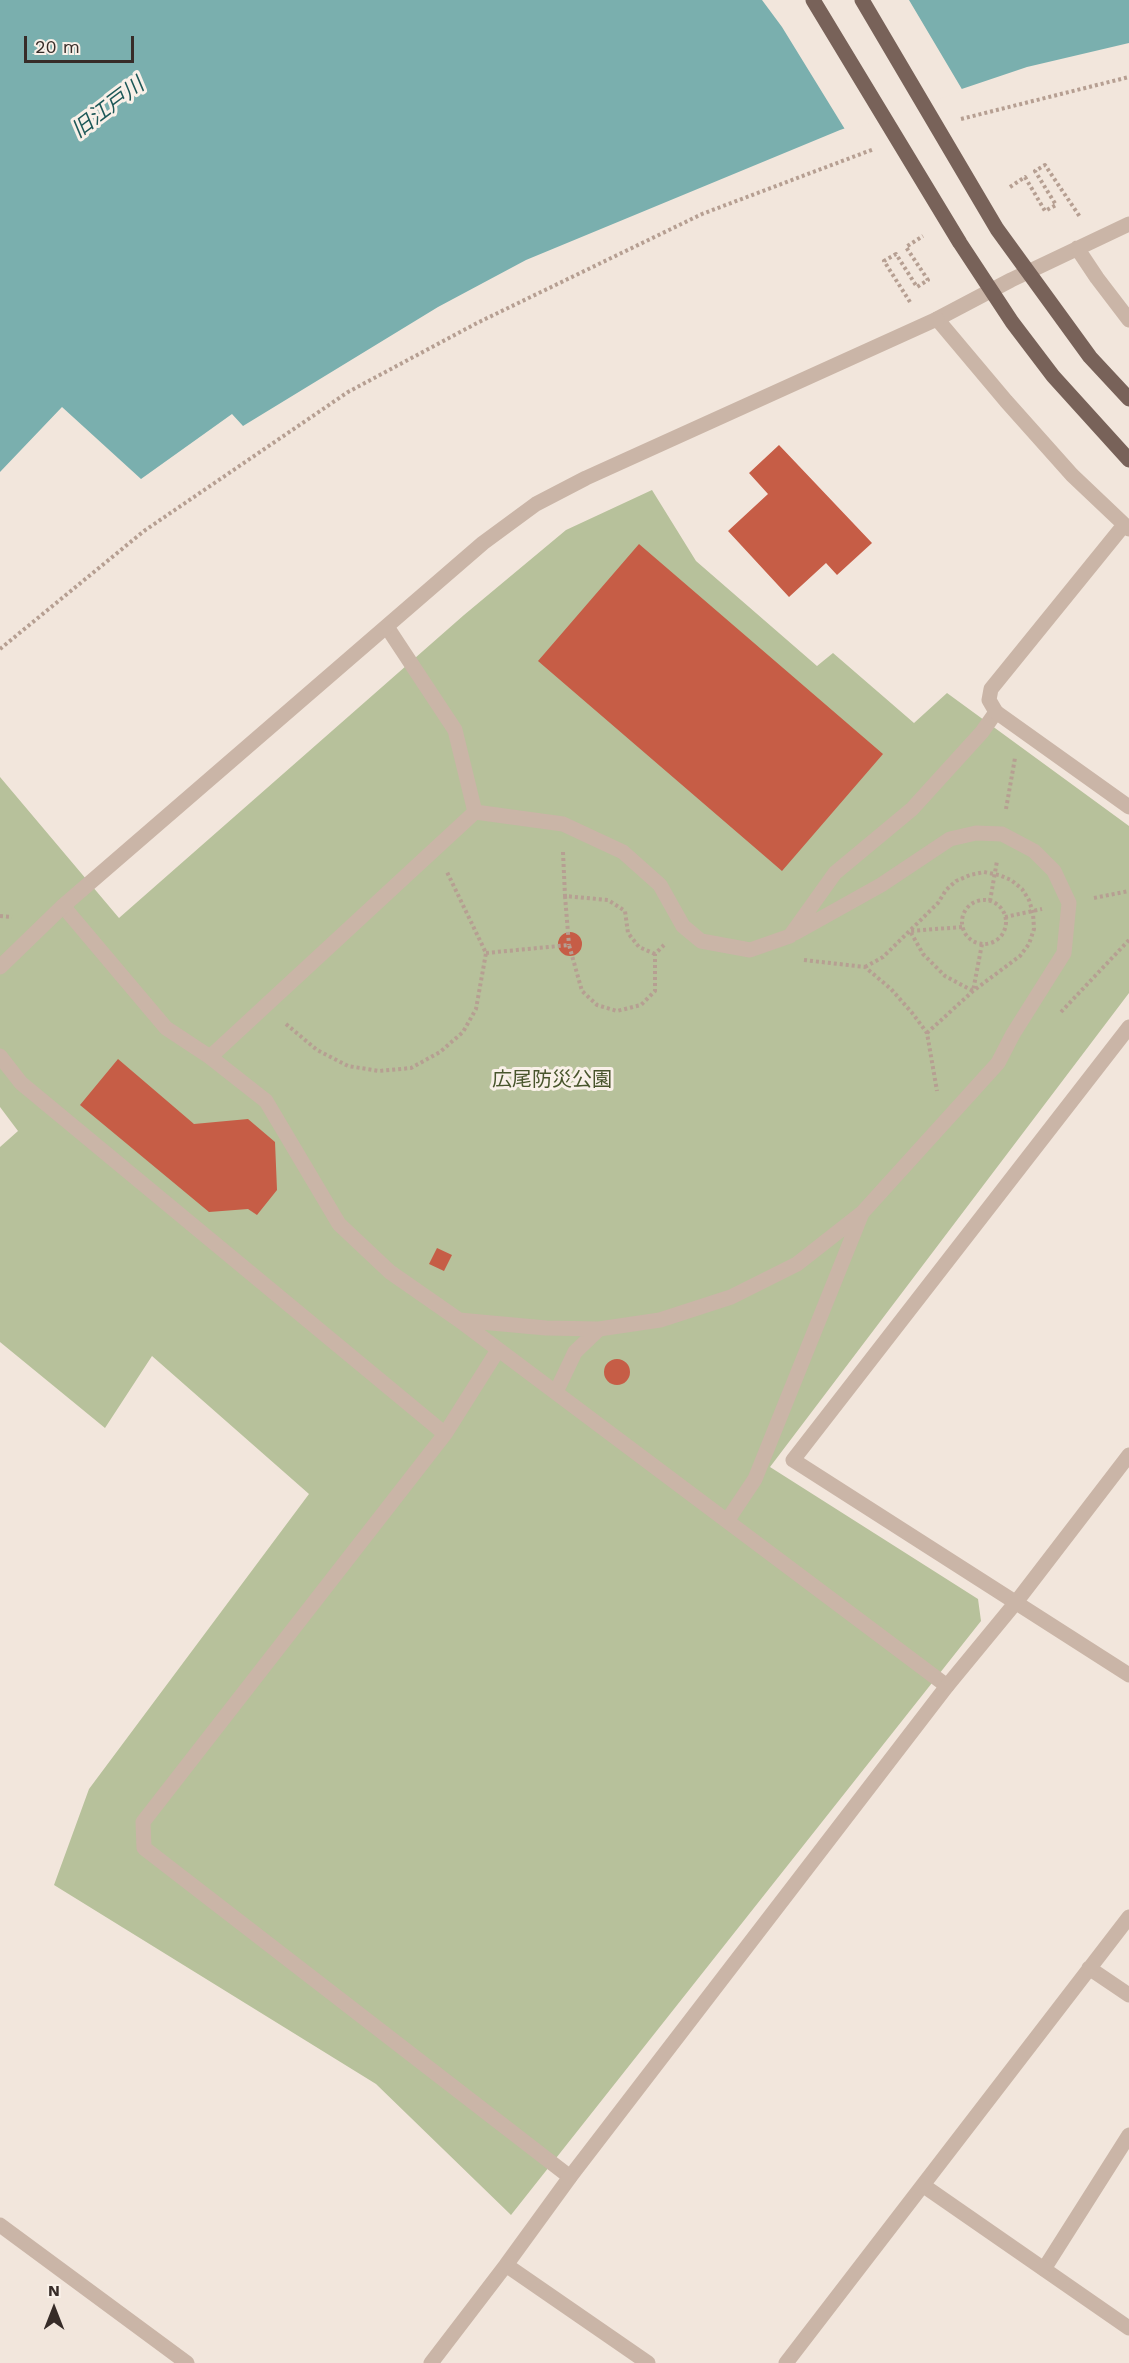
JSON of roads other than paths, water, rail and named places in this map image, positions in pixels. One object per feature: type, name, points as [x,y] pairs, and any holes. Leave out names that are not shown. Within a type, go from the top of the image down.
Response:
[{"type":"main road","points":[[813,0],[960,243],[1012,322],[1053,376],[1129,460]]},
{"type":"main road","points":[[862,0],[997,229],[1090,357],[1129,399]]},
{"type":"street","points":[[0,967],[63,906],[483,543],[536,504],[586,478],[937,319],[1129,224]]},
{"type":"street","points":[[1077,248],[1129,320]]},
{"type":"street","points":[[937,319],[1072,475],[1127,527],[991,689],[989,700],[996,712],[1129,807]]},
{"type":"street","points":[[387,627],[455,730],[475,812]]},
{"type":"street","points":[[790,936],[835,873],[912,809],[982,732],[996,712]]},
{"type":"street","points":[[459,1320],[546,1328],[598,1329],[660,1320],[731,1297],[797,1264],[862,1213],[998,1063],[1013,1034],[1064,953],[1069,903],[1054,871],[1034,851],[1002,834],[976,833],[950,839],[880,885],[790,936],[750,950],[701,941],[683,927],[660,885],[623,852],[563,825],[475,812]]},
{"type":"street","points":[[210,1057],[475,812]]},
{"type":"street","points":[[63,906],[166,1028],[210,1057],[266,1101],[339,1224],[390,1272],[556,1392],[947,1686]]},
{"type":"street","points":[[1129,1027],[793,1460],[1017,1601],[1129,1675]]},
{"type":"street","points":[[0,1056],[21,1083],[445,1434]]},
{"type":"street","points":[[727,1521],[760,1468],[862,1213]]},
{"type":"street","points":[[556,1392],[575,1352],[598,1329]]},
{"type":"street","points":[[498,1350],[445,1434],[143,1822],[144,1848],[570,2176]]},
{"type":"street","points":[[431,2363],[570,2176],[947,1686],[1017,1601],[1129,1455]]},
{"type":"street","points":[[786,2363],[1129,1917]]},
{"type":"street","points":[[1089,1968],[1129,1995]]},
{"type":"street","points":[[1044,2269],[1129,2135]]},
{"type":"street","points":[[924,2186],[1129,2328]]},
{"type":"street","points":[[0,2225],[187,2363]]},
{"type":"street","points":[[506,2265],[648,2363]]},
{"type":"water","name":"旧江戸川","points":[[0,0],[1129,0],[1129,43],[1027,67],[840,130],[526,260],[438,307],[243,426],[232,414],[141,479],[62,407],[0,472]]},
{"type":"park label","name":"広尾防災公園","points":[[552,1080]]}]
